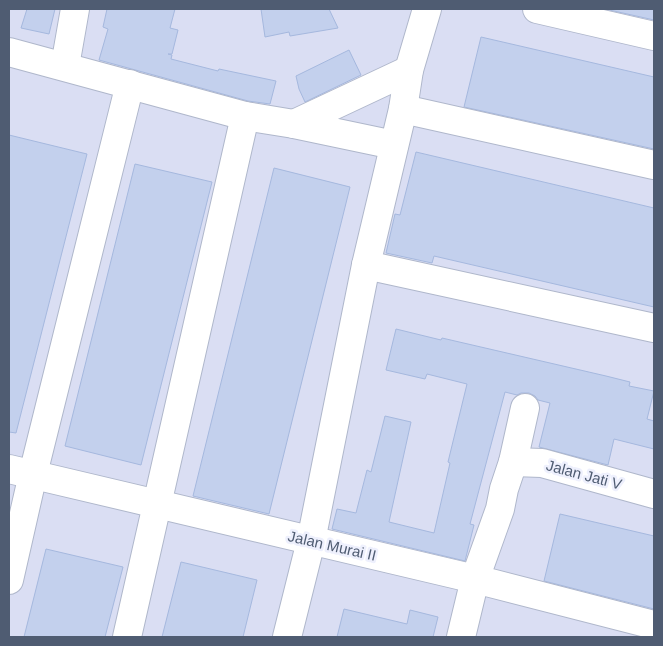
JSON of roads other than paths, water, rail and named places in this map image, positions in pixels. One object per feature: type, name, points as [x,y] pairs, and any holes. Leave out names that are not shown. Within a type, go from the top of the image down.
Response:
[{"type":"street","points":[[65,66],[74,9]]},
{"type":"street","points":[[287,637],[311,541],[366,265],[403,109],[409,70],[426,9]]},
{"type":"street","points":[[537,9],[654,36]]},
{"type":"street","points":[[9,52],[245,116],[294,124],[394,145]]},
{"type":"street","points":[[294,124],[409,70]]},
{"type":"street","points":[[9,580],[21,471],[130,84]]},
{"type":"street","points":[[403,109],[654,165]]},
{"type":"street","points":[[127,637],[245,116]]},
{"type":"street","points":[[366,265],[654,328]]},
{"type":"street","points":[[461,637],[475,580],[500,509],[513,462],[524,408]]},
{"type":"street","name":"Jalan Jati V","points":[[513,462],[542,462],[654,494]]},
{"type":"street","name":"Jalan Murai II","points":[[21,471],[475,580],[615,627],[654,625]]}]
